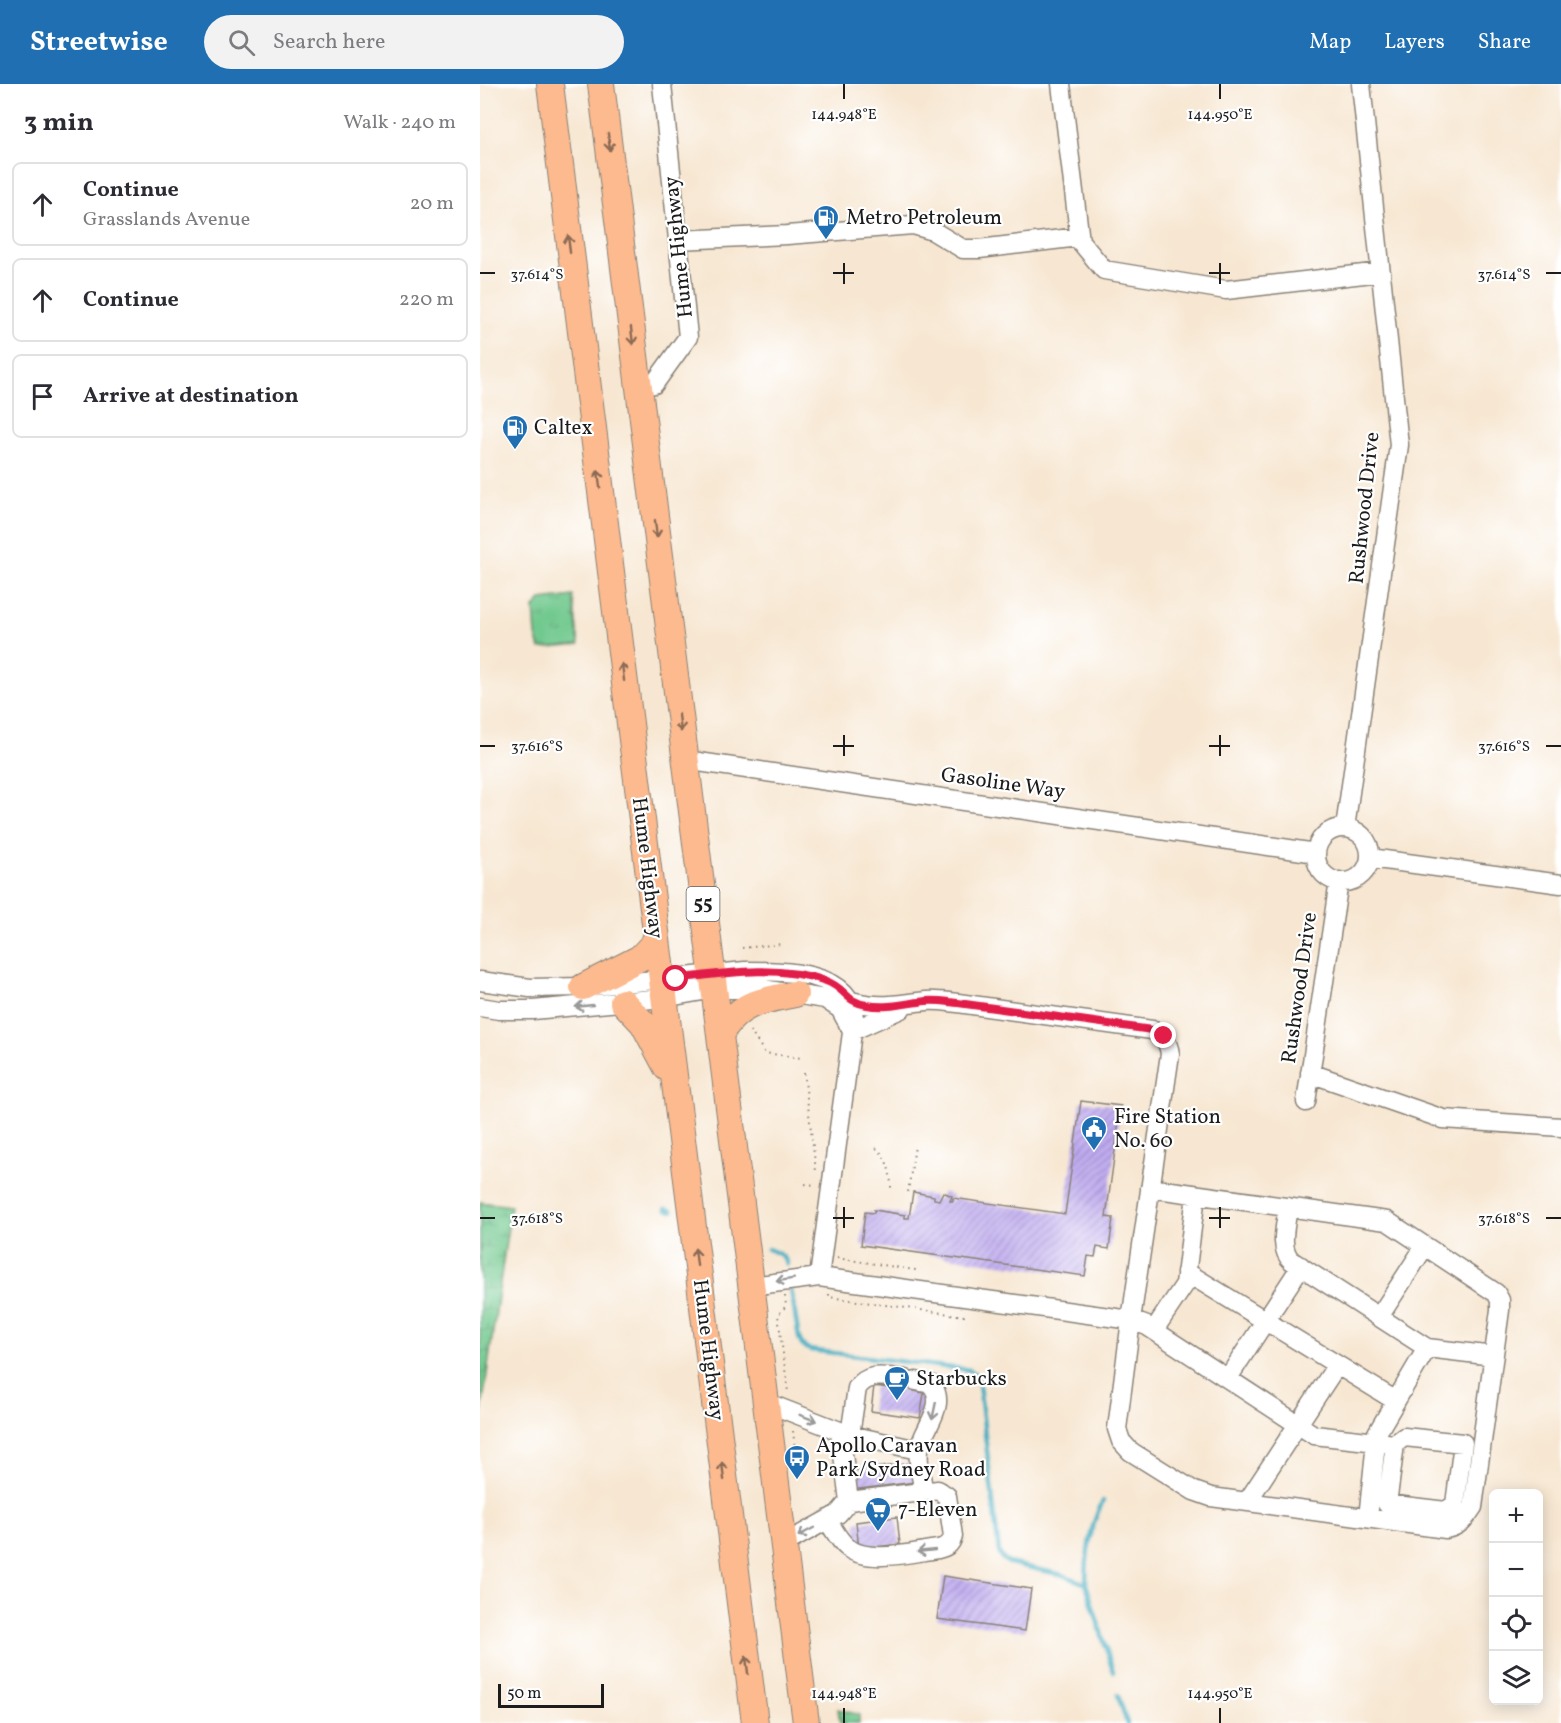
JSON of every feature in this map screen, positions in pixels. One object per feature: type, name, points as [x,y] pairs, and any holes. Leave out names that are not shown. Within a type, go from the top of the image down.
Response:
[{"type":"highway","name":"Hume Highway","points":[[550,84],[755,1723]]},
{"type":"highway","name":"55","points":[[602,84],[806,1723]]},
{"type":"highway","points":[[583,987],[640,958],[657,940]]},
{"type":"highway","points":[[720,1035],[728,1021],[741,1010],[771,999],[795,994]]},
{"type":"highway","points":[[623,1002],[643,1023],[673,1078]]},
{"type":"street","name":"Hume Highway","points":[[638,386],[654,384],[688,337],[662,84]]},
{"type":"street","points":[[1061,84],[1079,237],[1104,270],[1226,290],[1381,272]]},
{"type":"street","name":"Rushwood Drive","points":[[1345,828],[1400,445],[1361,84]]},
{"type":"street","points":[[678,240],[787,235],[913,225],[933,231],[963,249],[1079,237]]},
{"type":"street","name":"Gasoline Way","points":[[685,760],[1316,853]]},
{"type":"street","points":[[1345,828],[1354,830],[1367,841],[1370,858],[1368,866],[1356,879],[1339,882],[1331,879],[1319,868],[1316,853],[1318,844],[1329,831],[1345,828]]},
{"type":"street","points":[[1370,858],[1561,884]]},
{"type":"street","name":"Rushwood Drive","points":[[1306,1102],[1339,882]]},
{"type":"street","points":[[480,981],[530,987],[662,989],[713,982],[766,971],[809,976],[840,988],[851,1001],[854,1010],[819,1277]]},
{"type":"street","points":[[713,982],[815,996],[833,1003],[847,1018],[852,1031]]},
{"type":"street","points":[[480,1007],[499,1010],[532,1010],[623,1002],[662,989]]},
{"type":"street","points":[[851,1001],[878,1007],[928,1001],[958,1003],[1152,1030],[1164,1036],[1170,1054],[1150,1188],[1131,1320],[1117,1429],[1121,1441],[1130,1451],[1194,1491],[1211,1497],[1446,1528],[1456,1527],[1465,1520],[1473,1507],[1494,1356],[1500,1310],[1500,1300],[1496,1293],[1387,1221],[1150,1188]]},
{"type":"street","points":[[852,1031],[916,1002]]},
{"type":"street","points":[[1310,1072],[1443,1119],[1561,1127]]},
{"type":"street","points":[[1154,1330],[1185,1284],[1196,1195]]},
{"type":"street","points":[[1288,1207],[1284,1246],[1286,1256],[1427,1348],[1494,1356]]},
{"type":"street","points":[[1379,1317],[1425,1246]]},
{"type":"street","points":[[1228,1378],[1301,1266]]},
{"type":"street","points":[[1186,1272],[1396,1401]]},
{"type":"street","points":[[751,1286],[819,1277],[1131,1320],[1154,1330],[1314,1436],[1395,1444],[1404,1437],[1463,1443],[1455,1504],[1452,1509],[1446,1511],[1387,1504],[1395,1444]]},
{"type":"street","points":[[1368,1518],[1377,1433],[1427,1348]]},
{"type":"street","points":[[1247,1502],[1337,1365]]},
{"type":"street","points":[[849,1501],[845,1433],[857,1388],[872,1376],[931,1384],[936,1396],[932,1420],[918,1450],[924,1492]]},
{"type":"street","points":[[765,1402],[845,1433],[918,1450]]},
{"type":"street","points":[[784,1544],[828,1521],[838,1514],[849,1501],[938,1490],[947,1496],[953,1536],[952,1542],[938,1549],[876,1556],[863,1555],[849,1549],[828,1521]]},
{"type":"path","points":[[742,948],[782,944]]},
{"type":"path","points":[[747,1027],[765,1053],[802,1058],[802,1060]]},
{"type":"path","points":[[804,1073],[818,1186]]},
{"type":"path","points":[[908,1192],[915,1146]]},
{"type":"path","points":[[876,1148],[888,1167],[891,1189]]},
{"type":"path","points":[[784,1288],[786,1306],[778,1315],[797,1466]]},
{"type":"green space","points":[[573,596],[579,645],[540,649],[536,635],[534,608],[541,600]]},
{"type":"green space","points":[[480,1202],[511,1206],[480,1423]]},
{"type":"green space","points":[[838,1709],[859,1715],[859,1723],[840,1723]]},
{"type":"building","points":[[1081,1101],[1121,1106],[1106,1217],[1113,1218],[1109,1249],[1097,1247],[1095,1257],[1088,1256],[1085,1276],[861,1245],[865,1212],[874,1213],[874,1210],[905,1215],[905,1218],[909,1218],[913,1192],[934,1196],[934,1199],[939,1200],[943,1192],[952,1196],[950,1201],[953,1201],[953,1198],[1065,1214]]},
{"type":"building","name":"Starbucks","points":[[905,1376],[917,1378],[914,1391],[924,1393],[920,1418],[871,1411],[874,1386],[903,1390]]},
{"type":"building","name":"7-Eleven","points":[[913,1463],[915,1482],[851,1490],[849,1471]]},
{"type":"building","name":"7-Eleven","points":[[897,1517],[900,1544],[859,1549],[856,1522]]},
{"type":"building","points":[[943,1576],[1031,1589],[1025,1631],[937,1619]]},
{"type":"waterway","points":[[666,1209],[672,1211]]},
{"type":"waterway","points":[[768,1249],[782,1256],[787,1264]]},
{"type":"waterway","points":[[791,1290],[799,1338],[802,1345],[810,1350],[970,1370],[976,1375],[979,1384],[999,1552],[1009,1563],[1063,1575],[1086,1584],[1113,1671]]},
{"type":"waterway","points":[[1086,1584],[1090,1541],[1103,1501]]},
{"type":"waterway","points":[[1118,1695],[1127,1723]]},
{"type":"place","name":"Metro Petroleum","points":[[826,241]]},
{"type":"place","name":"Caltex","points":[[515,451]]},
{"type":"place","name":"Fire Station No. 60","points":[[1094,1152]]},
{"type":"place","name":"Starbucks","points":[[897,1402]]},
{"type":"place","name":"Apollo Caravan Park/Sydney Road","points":[[797,1481]]},
{"type":"place","name":"7-Eleven","points":[[878,1533]]},
{"type":"route","points":[[676,979],[745,971],[780,972],[809,976],[832,983],[840,988],[851,1001],[865,1005],[878,1007],[928,1001],[958,1003],[1152,1030],[1164,1036]]}]
